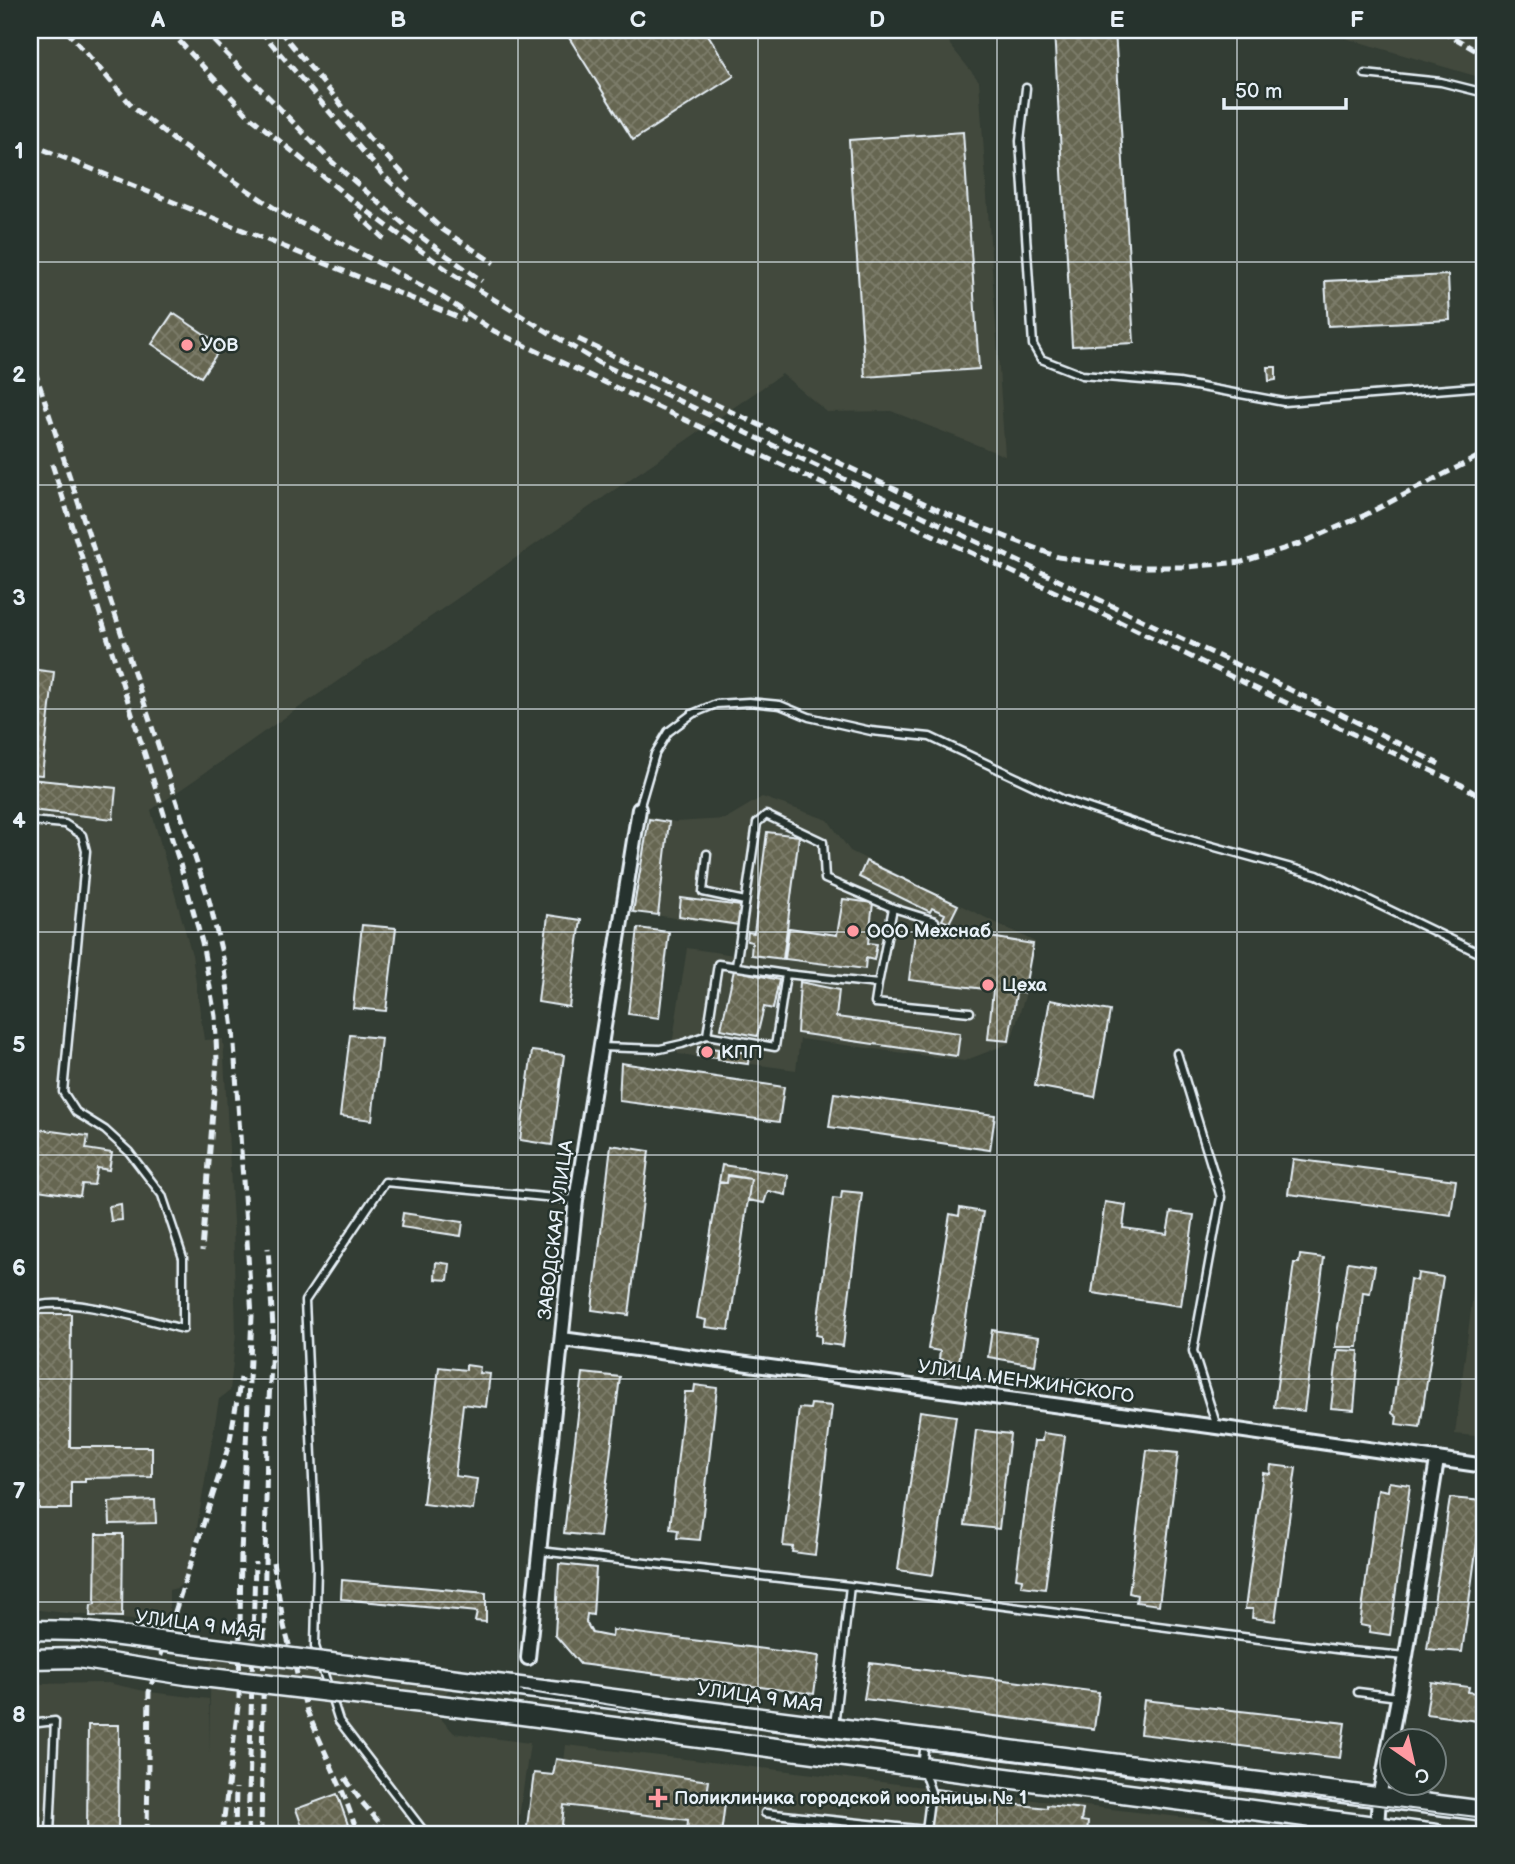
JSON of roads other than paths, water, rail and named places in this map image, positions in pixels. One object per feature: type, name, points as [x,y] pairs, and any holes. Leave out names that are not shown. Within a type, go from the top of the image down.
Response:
[{"type":"main road","name":"УЛИЦА 9 МАЯ","points":[[30,1630],[80,1631],[1378,1798]]},
{"type":"main road","points":[[30,1659],[78,1658],[186,1675],[507,1713],[1436,1834]]},
{"type":"main road","name":"УЛИЦА 9 МАЯ","points":[[1379,1798],[1485,1811]]},
{"type":"street","name":"ЗАВОДСКАЯ УЛИЦА","points":[[528,1658],[576,1200],[639,810]]},
{"type":"street","name":"УЛИЦА МЕНЖИНСКОГО","points":[[562,1339],[1217,1427],[1485,1466]]},
{"type":"street","points":[[1392,1728],[1437,1460]]},
{"type":"street","points":[[1377,1827],[1379,1798]]},
{"type":"lane","points":[[1365,74],[1441,82],[1485,93]]},
{"type":"lane","points":[[1026,88],[1020,141],[1033,345],[1041,359],[1083,375],[1179,383],[1284,402],[1485,386]]},
{"type":"lane","points":[[639,810],[655,754],[668,732],[692,714],[716,704],[749,702],[780,705],[809,717],[871,731],[930,737],[1062,799],[1157,831],[1317,875],[1485,956]]},
{"type":"lane","points":[[736,966],[757,823],[766,815],[823,842],[825,879],[893,908],[935,921]]},
{"type":"lane","points":[[30,821],[65,824],[82,835],[86,851],[63,1092],[76,1112],[105,1130],[129,1152],[162,1195],[183,1258],[183,1328],[69,1303],[37,1304],[30,1309]]},
{"type":"lane","points":[[708,854],[703,892],[745,901]]},
{"type":"lane","points":[[893,908],[875,1003],[970,1012]]},
{"type":"lane","points":[[707,1035],[718,964],[878,984]]},
{"type":"lane","points":[[601,1047],[660,1049],[707,1035],[775,1046],[786,974]]},
{"type":"lane","points":[[1177,1053],[1221,1197],[1193,1351],[1217,1427]]},
{"type":"lane","points":[[426,1834],[339,1721],[315,1646],[317,1567],[305,1301],[385,1182],[576,1200]]},
{"type":"lane","points":[[540,1551],[850,1586],[1406,1656]]},
{"type":"lane","points":[[834,1729],[850,1586]]},
{"type":"lane","points":[[1358,1692],[1398,1697]]},
{"type":"lane","points":[[30,1724],[55,1721],[50,1834]]},
{"type":"lane","points":[[765,1814],[926,1830],[931,1792],[922,1767],[925,1740]]},
{"type":"tram line","points":[[30,1639],[80,1639],[124,1643],[506,1688],[766,1730],[1485,1818]]},
{"type":"railway","points":[[66,30],[134,108],[175,141],[286,216],[439,295],[494,331],[1120,622],[1462,785],[1485,800]]},
{"type":"railway","points":[[169,30],[248,115],[348,197],[454,275],[599,363],[1339,713],[1439,764]]},
{"type":"railway","points":[[203,30],[331,161],[406,226],[482,281]]},
{"type":"railway","points":[[260,30],[383,175],[443,230],[494,263]]},
{"type":"railway","points":[[279,30],[369,138],[410,181]]},
{"type":"railway","points":[[1441,30],[1485,56]]},
{"type":"railway","points":[[30,144],[465,320]]},
{"type":"railway","points":[[356,213],[384,239]]},
{"type":"railway","points":[[578,339],[947,514],[1058,557],[1128,567],[1186,567],[1242,562],[1299,544],[1365,515],[1485,453]]},
{"type":"railway","points":[[30,356],[209,900],[224,962],[233,1029],[252,1316],[241,1553],[239,1698],[222,1834]]},
{"type":"railway","points":[[52,464],[180,864],[202,942],[215,1016],[217,1060],[202,1251]]},
{"type":"railway","points":[[261,1834],[267,1437],[273,1328],[268,1248]]},
{"type":"railway","points":[[147,1834],[149,1692],[229,1445],[241,1378]]},
{"type":"railway","points":[[248,1834],[255,1562]]},
{"type":"railway","points":[[273,1562],[284,1626],[307,1711],[358,1834]]},
{"type":"railway","points":[[345,1778],[389,1834]]},
{"type":"railway","points":[[235,1834],[236,1788]]},
{"type":"place","name":"УОВ","points":[[187,345]]},
{"type":"place","name":"ООО Мехснаб","points":[[853,931]]},
{"type":"place","name":"Цеха","points":[[988,985]]},
{"type":"place","name":"КПП","points":[[707,1052]]},
{"type":"place","name":"Поликлиника городской юольницы № 1","points":[[658,1798]]}]
